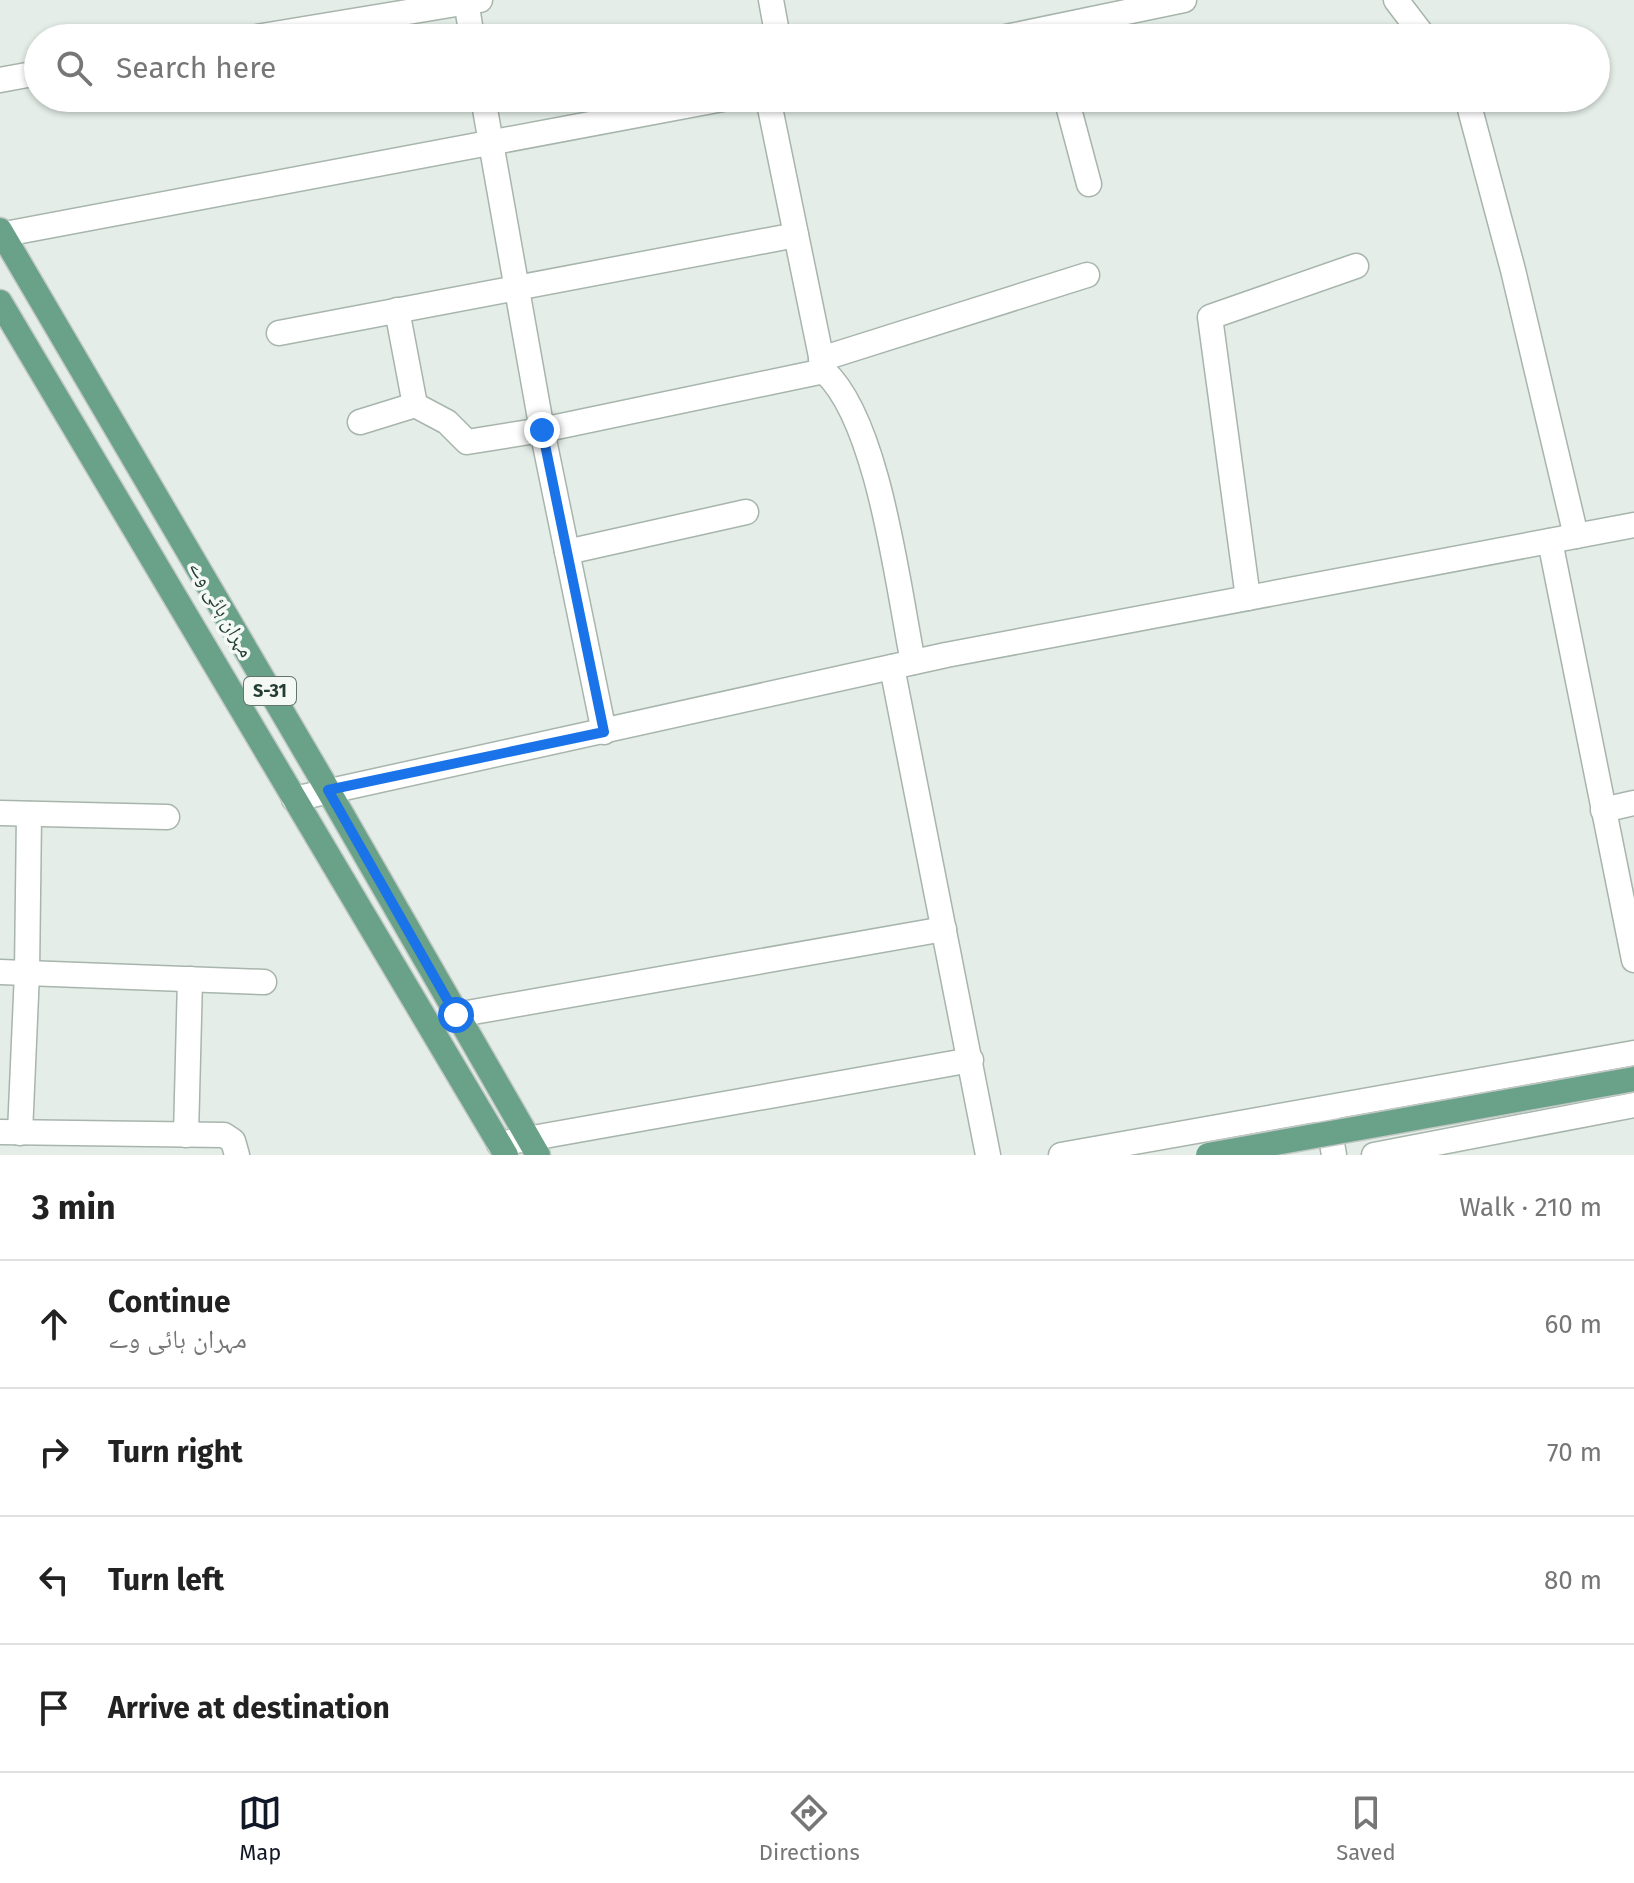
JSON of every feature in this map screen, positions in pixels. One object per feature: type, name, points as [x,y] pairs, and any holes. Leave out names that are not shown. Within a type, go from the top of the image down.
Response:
[{"type":"main road","name":"مہران ہائی وے","points":[[1,233],[328,790],[532,1146]]},
{"type":"main road","name":"مہران ہائی وے","points":[[0,302],[502,1150]]},
{"type":"main road","points":[[1208,1155],[1634,1079]]},
{"type":"street","points":[[771,0],[775,24]]},
{"type":"street","points":[[1085,24],[1184,0]]},
{"type":"street","points":[[1396,0],[1414,24]]},
{"type":"street","points":[[334,24],[471,1],[472,24]]},
{"type":"street","points":[[0,80],[24,76]]},
{"type":"street","points":[[485,112],[542,430],[604,732]]},
{"type":"street","points":[[1,233],[652,112]]},
{"type":"street","points":[[771,112],[823,365],[858,422],[877,478],[944,929],[988,1155]]},
{"type":"street","points":[[1070,112],[1089,184]]},
{"type":"street","points":[[1471,112],[1513,270],[1576,536]]},
{"type":"street","points":[[279,333],[796,235]]},
{"type":"street","points":[[1248,598],[1210,317],[1356,266]]},
{"type":"street","points":[[360,422],[415,405],[447,422],[467,442],[542,430],[823,365],[1087,275]]},
{"type":"street","points":[[397,310],[415,405]]},
{"type":"street","points":[[567,552],[746,512]]},
{"type":"street","points":[[294,799],[903,664],[1634,525]]},
{"type":"street","points":[[1550,541],[1634,960]]},
{"type":"street","points":[[1603,810],[1634,803]]},
{"type":"street","points":[[0,813],[167,817]]},
{"type":"street","points":[[29,814],[27,973],[10,1133],[224,1135],[233,1141],[237,1155]]},
{"type":"street","points":[[456,1015],[944,929]]},
{"type":"street","points":[[0,972],[264,982]]},
{"type":"street","points":[[186,1135],[190,979]]},
{"type":"street","points":[[1061,1155],[1634,1053]]},
{"type":"street","points":[[502,1150],[971,1060]]},
{"type":"street","points":[[1374,1155],[1634,1105]]},
{"type":"street","points":[[1326,1107],[1334,1155]]},
{"type":"route","points":[[456,1015],[328,790],[604,732],[542,430]]}]
